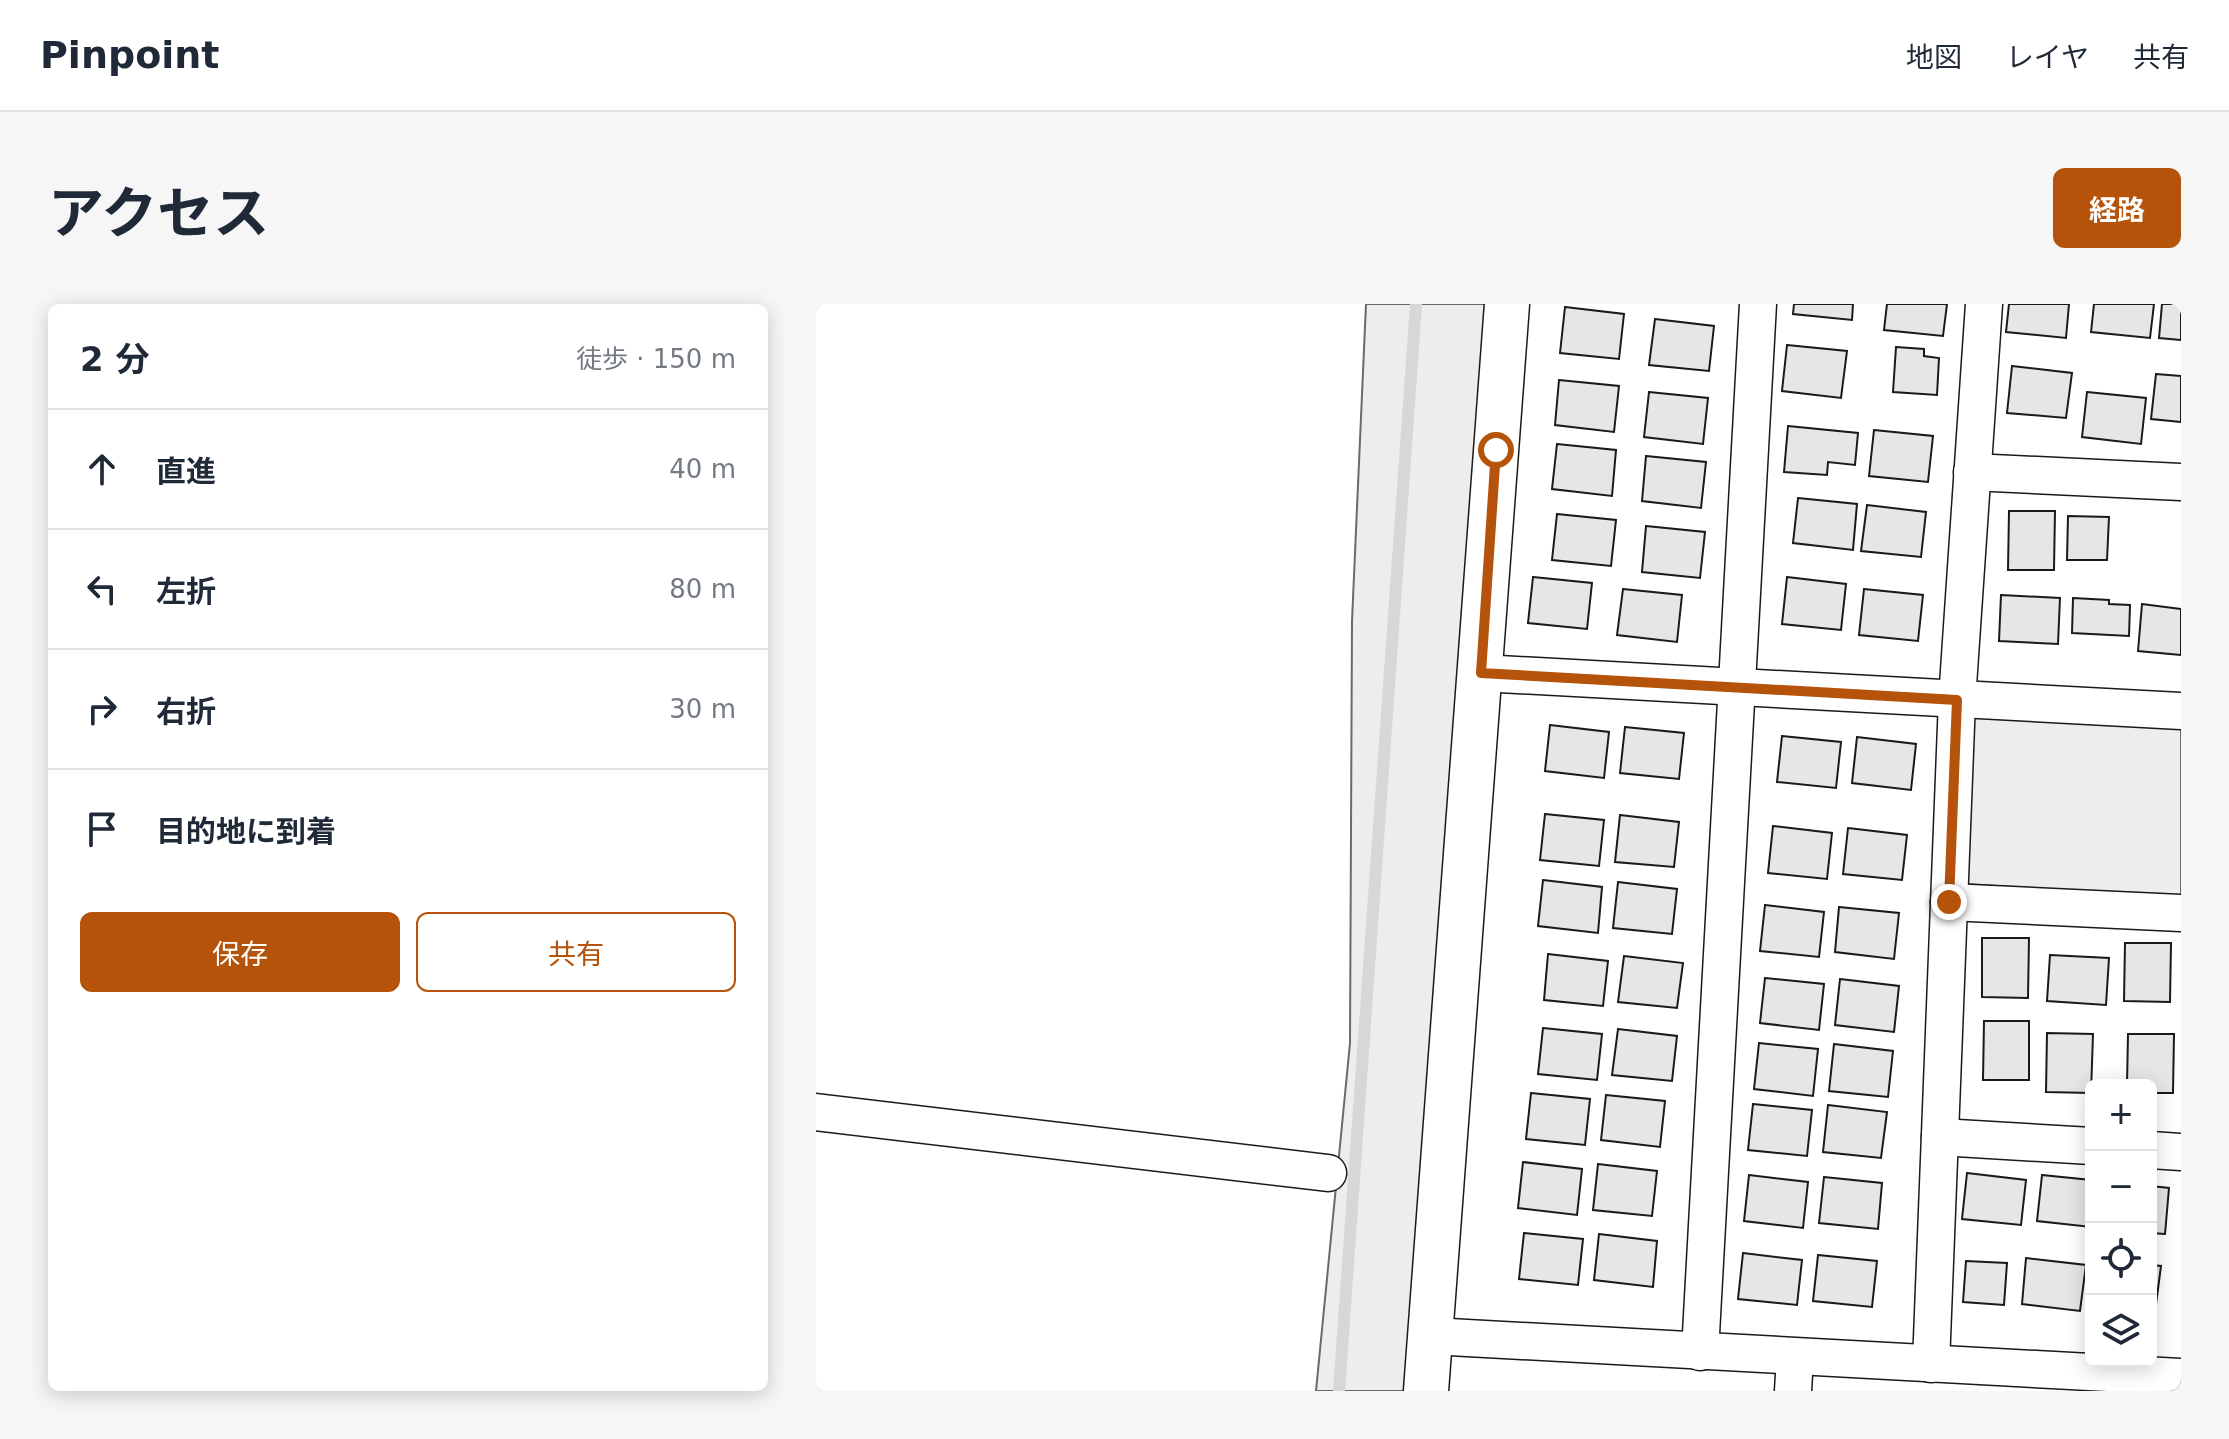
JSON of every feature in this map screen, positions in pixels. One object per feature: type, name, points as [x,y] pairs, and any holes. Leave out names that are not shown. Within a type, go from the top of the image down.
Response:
[{"type":"street","points":[[1426,1391],[1507,304]]},
{"type":"street","points":[[1700,1352],[1758,304]]},
{"type":"street","points":[[1931,1364],[1957,700],[1984,304]]},
{"type":"street","points":[[1972,472],[2181,482]]},
{"type":"street","points":[[1481,673],[2181,711]]},
{"type":"street","points":[[1949,902],[2181,913]]},
{"type":"street","points":[[816,1112],[1328,1173]]},
{"type":"street","points":[[1940,1137],[2085,1146]]},
{"type":"street","points":[[2157,1150],[2181,1152]]},
{"type":"street","points":[[1431,1336],[1700,1352],[1794,1374],[1931,1364],[2181,1377]]},
{"type":"shaded area","points":[[1366,304],[1500,304],[1424,1391],[1316,1391],[1350,1043],[1352,621]]},
{"type":"shaded area","points":[[1957,700],[2181,711],[2181,897],[1949,883]]},
{"type":"building","points":[[1794,304],[1853,304],[1852,320],[1793,314]]},
{"type":"building","points":[[1887,304],[1947,304],[1943,336],[1884,330]]},
{"type":"building","points":[[2009,304],[2069,304],[2066,338],[2006,332]]},
{"type":"building","points":[[2094,304],[2154,304],[2150,338],[2091,332]]},
{"type":"building","points":[[2162,304],[2181,304],[2181,340],[2159,338]]},
{"type":"building","points":[[1565,307],[1624,314],[1619,359],[1560,353]]},
{"type":"building","points":[[1655,319],[1714,326],[1709,371],[1649,365]]},
{"type":"building","points":[[1787,345],[1847,351],[1841,398],[1782,391]]},
{"type":"building","points":[[1896,347],[1924,349],[1924,356],[1939,358],[1937,395],[1893,392]]},
{"type":"building","points":[[2012,366],[2072,373],[2066,418],[2007,413]]},
{"type":"building","points":[[2156,374],[2181,376],[2181,422],[2151,419]]},
{"type":"building","points":[[1559,380],[1619,386],[1614,432],[1555,425]]},
{"type":"building","points":[[1649,392],[1708,398],[1703,444],[1644,437]]},
{"type":"building","points":[[2087,392],[2146,398],[2141,444],[2082,437]]},
{"type":"building","points":[[1788,426],[1858,433],[1855,465],[1828,462],[1827,475],[1784,472]]},
{"type":"building","points":[[1874,430],[1933,436],[1928,482],[1869,476]]},
{"type":"building","points":[[1557,444],[1616,450],[1612,496],[1552,489]]},
{"type":"building","points":[[1646,456],[1706,462],[1701,508],[1642,501]]},
{"type":"building","points":[[1798,498],[1857,504],[1853,550],[1793,543]]},
{"type":"building","points":[[1867,505],[1926,512],[1921,557],[1861,551]]},
{"type":"building","points":[[2009,511],[2055,511],[2054,570],[2008,570]]},
{"type":"building","points":[[1557,514],[1616,520],[1611,566],[1552,560]]},
{"type":"building","points":[[2068,516],[2109,517],[2107,560],[2067,560]]},
{"type":"building","points":[[1646,526],[1705,532],[1700,578],[1642,572]]},
{"type":"building","points":[[1533,577],[1592,583],[1587,629],[1528,623]]},
{"type":"building","points":[[1787,577],[1846,584],[1841,630],[1782,624]]},
{"type":"building","points":[[1623,589],[1682,595],[1677,642],[1617,635]]},
{"type":"building","points":[[1864,589],[1923,595],[1918,641],[1859,635]]},
{"type":"building","points":[[2001,595],[2060,598],[2058,644],[1999,641]]},
{"type":"building","points":[[2073,598],[2109,600],[2109,604],[2130,605],[2129,636],[2072,633]]},
{"type":"building","points":[[2142,604],[2181,609],[2181,655],[2138,651]]},
{"type":"building","points":[[1550,725],[1609,732],[1604,778],[1545,771]]},
{"type":"building","points":[[1625,727],[1684,733],[1679,779],[1620,773]]},
{"type":"building","points":[[1782,736],[1841,742],[1836,788],[1777,782]]},
{"type":"building","points":[[1857,737],[1916,744],[1911,790],[1852,783]]},
{"type":"building","points":[[1545,814],[1604,820],[1599,866],[1540,860]]},
{"type":"building","points":[[1620,815],[1679,822],[1674,867],[1615,862]]},
{"type":"building","points":[[1773,826],[1832,833],[1827,879],[1768,873]]},
{"type":"building","points":[[1848,828],[1907,835],[1902,880],[1843,874]]},
{"type":"building","points":[[1543,880],[1602,887],[1598,933],[1538,926]]},
{"type":"building","points":[[1618,882],[1677,889],[1672,934],[1613,928]]},
{"type":"building","points":[[1765,905],[1824,912],[1819,957],[1760,951]]},
{"type":"building","points":[[1839,907],[1899,913],[1894,959],[1835,952]]},
{"type":"building","points":[[1982,938],[2029,938],[2028,998],[1982,997]]},
{"type":"building","points":[[2125,943],[2171,943],[2170,1002],[2124,1001]]},
{"type":"building","points":[[1548,954],[1608,961],[1603,1006],[1544,1000]]},
{"type":"building","points":[[2050,955],[2109,958],[2106,1005],[2047,1001]]},
{"type":"building","points":[[1624,956],[1683,963],[1677,1008],[1618,1002]]},
{"type":"building","points":[[1765,978],[1824,984],[1819,1030],[1760,1023]]},
{"type":"building","points":[[1840,979],[1899,986],[1894,1032],[1835,1025]]},
{"type":"building","points":[[1984,1021],[2029,1021],[2029,1080],[1983,1080]]},
{"type":"building","points":[[1543,1028],[1602,1034],[1597,1080],[1538,1074]]},
{"type":"building","points":[[1618,1029],[1677,1036],[1672,1081],[1612,1075]]},
{"type":"building","points":[[2047,1033],[2093,1034],[2091,1079],[2085,1079],[2085,1093],[2046,1092]]},
{"type":"building","points":[[2128,1034],[2174,1034],[2173,1093],[2157,1093],[2157,1079],[2127,1079]]},
{"type":"building","points":[[1759,1043],[1818,1049],[1813,1096],[1754,1089]]},
{"type":"building","points":[[1834,1044],[1893,1051],[1888,1097],[1829,1091]]},
{"type":"building","points":[[1531,1093],[1590,1099],[1585,1145],[1526,1139]]},
{"type":"building","points":[[1606,1095],[1665,1101],[1660,1147],[1601,1140]]},
{"type":"building","points":[[1753,1104],[1812,1110],[1807,1156],[1748,1150]]},
{"type":"building","points":[[1828,1105],[1887,1112],[1881,1158],[1823,1152]]},
{"type":"building","points":[[1523,1162],[1582,1169],[1577,1215],[1518,1208]]},
{"type":"building","points":[[1598,1164],[1657,1171],[1652,1216],[1593,1210]]},
{"type":"building","points":[[1967,1173],[2026,1180],[2021,1225],[1962,1219]]},
{"type":"building","points":[[1749,1175],[1808,1182],[1803,1228],[1744,1221]]},
{"type":"building","points":[[2042,1175],[2085,1179],[2085,1226],[2037,1221]]},
{"type":"building","points":[[1824,1177],[1882,1183],[1878,1229],[1819,1223]]},
{"type":"building","points":[[2157,1187],[2169,1188],[2165,1234],[2157,1233]]},
{"type":"building","points":[[1524,1233],[1583,1239],[1578,1285],[1519,1279]]},
{"type":"building","points":[[1599,1234],[1657,1241],[1653,1287],[1594,1280]]},
{"type":"building","points":[[1743,1253],[1802,1260],[1797,1305],[1738,1299]]},
{"type":"building","points":[[1818,1255],[1877,1261],[1872,1307],[1813,1301]]},
{"type":"building","points":[[2026,1258],[2085,1265],[2080,1311],[2022,1304]]},
{"type":"building","points":[[1966,1261],[2007,1263],[2004,1305],[1963,1302]]},
{"type":"building","points":[[2157,1266],[2161,1266],[2157,1297]]},
{"type":"waterway","points":[[1339,1391],[1416,304]]},
{"type":"route","points":[[1496,450],[1481,673],[1957,700],[1949,902]]}]
